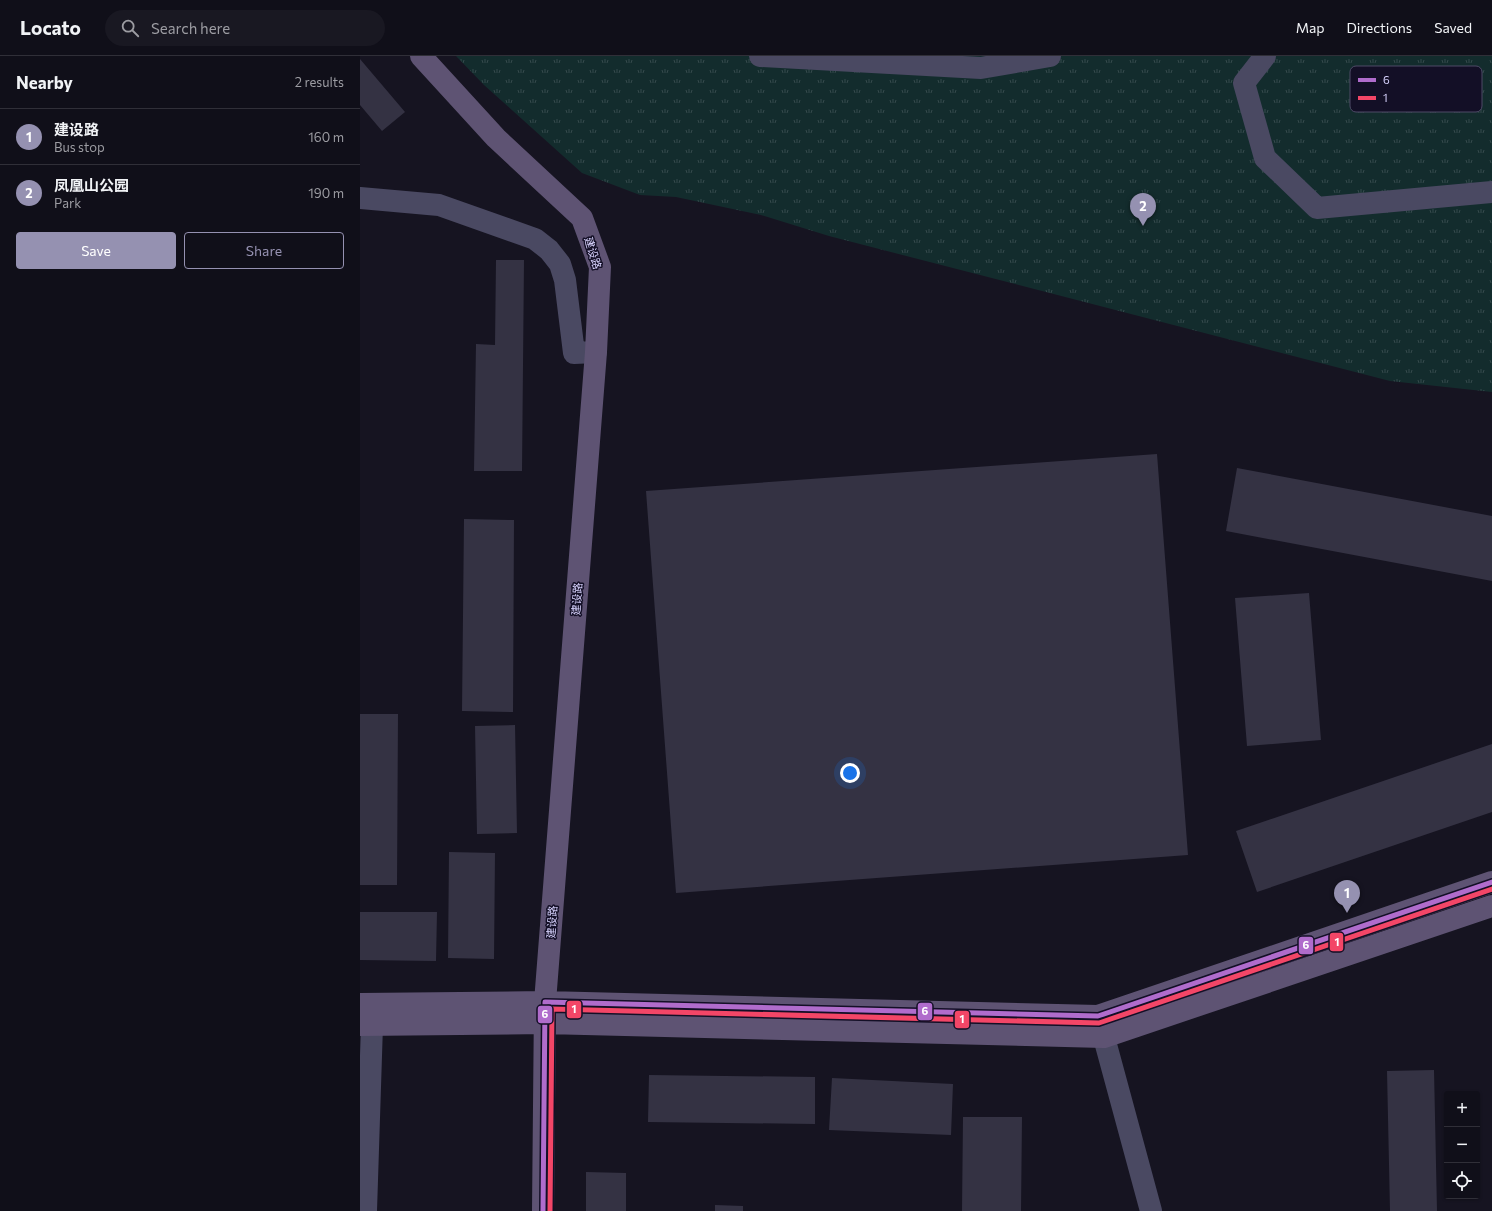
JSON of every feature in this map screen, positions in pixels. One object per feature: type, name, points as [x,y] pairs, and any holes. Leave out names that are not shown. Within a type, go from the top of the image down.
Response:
[{"type":"main road","name":"建设路","points":[[421,56],[496,138],[582,218],[600,267],[596,352],[545,1012],[543,1211]]},
{"type":"main road","points":[[366,1025],[545,1012],[1098,1016],[1492,882]]},
{"type":"main road","points":[[360,1004],[1104,1037],[1492,906]]},
{"type":"street","points":[[760,56],[981,68],[1050,56]]},
{"type":"street","points":[[1265,56],[1244,83],[1265,158],[1317,208],[1492,192]]},
{"type":"street","points":[[360,198],[439,205],[535,239],[549,250],[560,264],[565,280],[574,353],[596,352]]},
{"type":"street","points":[[1098,1016],[1151,1211]]},
{"type":"street","points":[[366,1025],[366,1211]]},
{"type":"green space","points":[[456,56],[1492,56],[1492,392],[1390,381],[829,236],[761,215],[676,197],[640,195],[582,173],[484,85]]},
{"type":"building","points":[[360,59],[405,112],[382,131],[360,105]]},
{"type":"building","points":[[496,260],[524,260],[522,471],[474,471],[476,344],[495,345]]},
{"type":"building","points":[[1157,454],[1188,855],[676,893],[646,491]]},
{"type":"building","points":[[1237,468],[1492,516],[1492,581],[1226,531]]},
{"type":"building","points":[[464,519],[514,520],[513,712],[462,711]]},
{"type":"building","points":[[1309,593],[1321,740],[1247,746],[1235,598]]},
{"type":"building","points":[[360,714],[398,714],[397,885],[360,885]]},
{"type":"building","points":[[515,725],[517,833],[477,834],[475,726]]},
{"type":"building","points":[[1492,744],[1492,812],[1257,892],[1236,831]]},
{"type":"building","points":[[449,852],[495,853],[494,959],[448,958]]},
{"type":"building","points":[[360,912],[437,912],[436,961],[360,960]]},
{"type":"building","points":[[1434,1070],[1437,1211],[1390,1211],[1387,1071]]},
{"type":"building","points":[[649,1075],[815,1077],[815,1124],[648,1122]]},
{"type":"building","points":[[832,1078],[953,1084],[951,1135],[829,1130]]},
{"type":"building","points":[[963,1117],[1022,1117],[1021,1211],[962,1211]]},
{"type":"building","points":[[586,1172],[626,1173],[626,1211],[586,1211]]},
{"type":"building","points":[[715,1205],[743,1206],[743,1211],[715,1211]]},
{"type":"transit line","name":"6","points":[[543,1211],[545,1002],[1098,1016],[1492,882]]},
{"type":"transit line","name":"1","points":[[550,1211],[552,1009],[1099,1023],[1492,889]]},
{"type":"place","name":"凤凰山公园","points":[[1143,226]]},
{"type":"place","name":"建设路","points":[[1347,913]]}]
